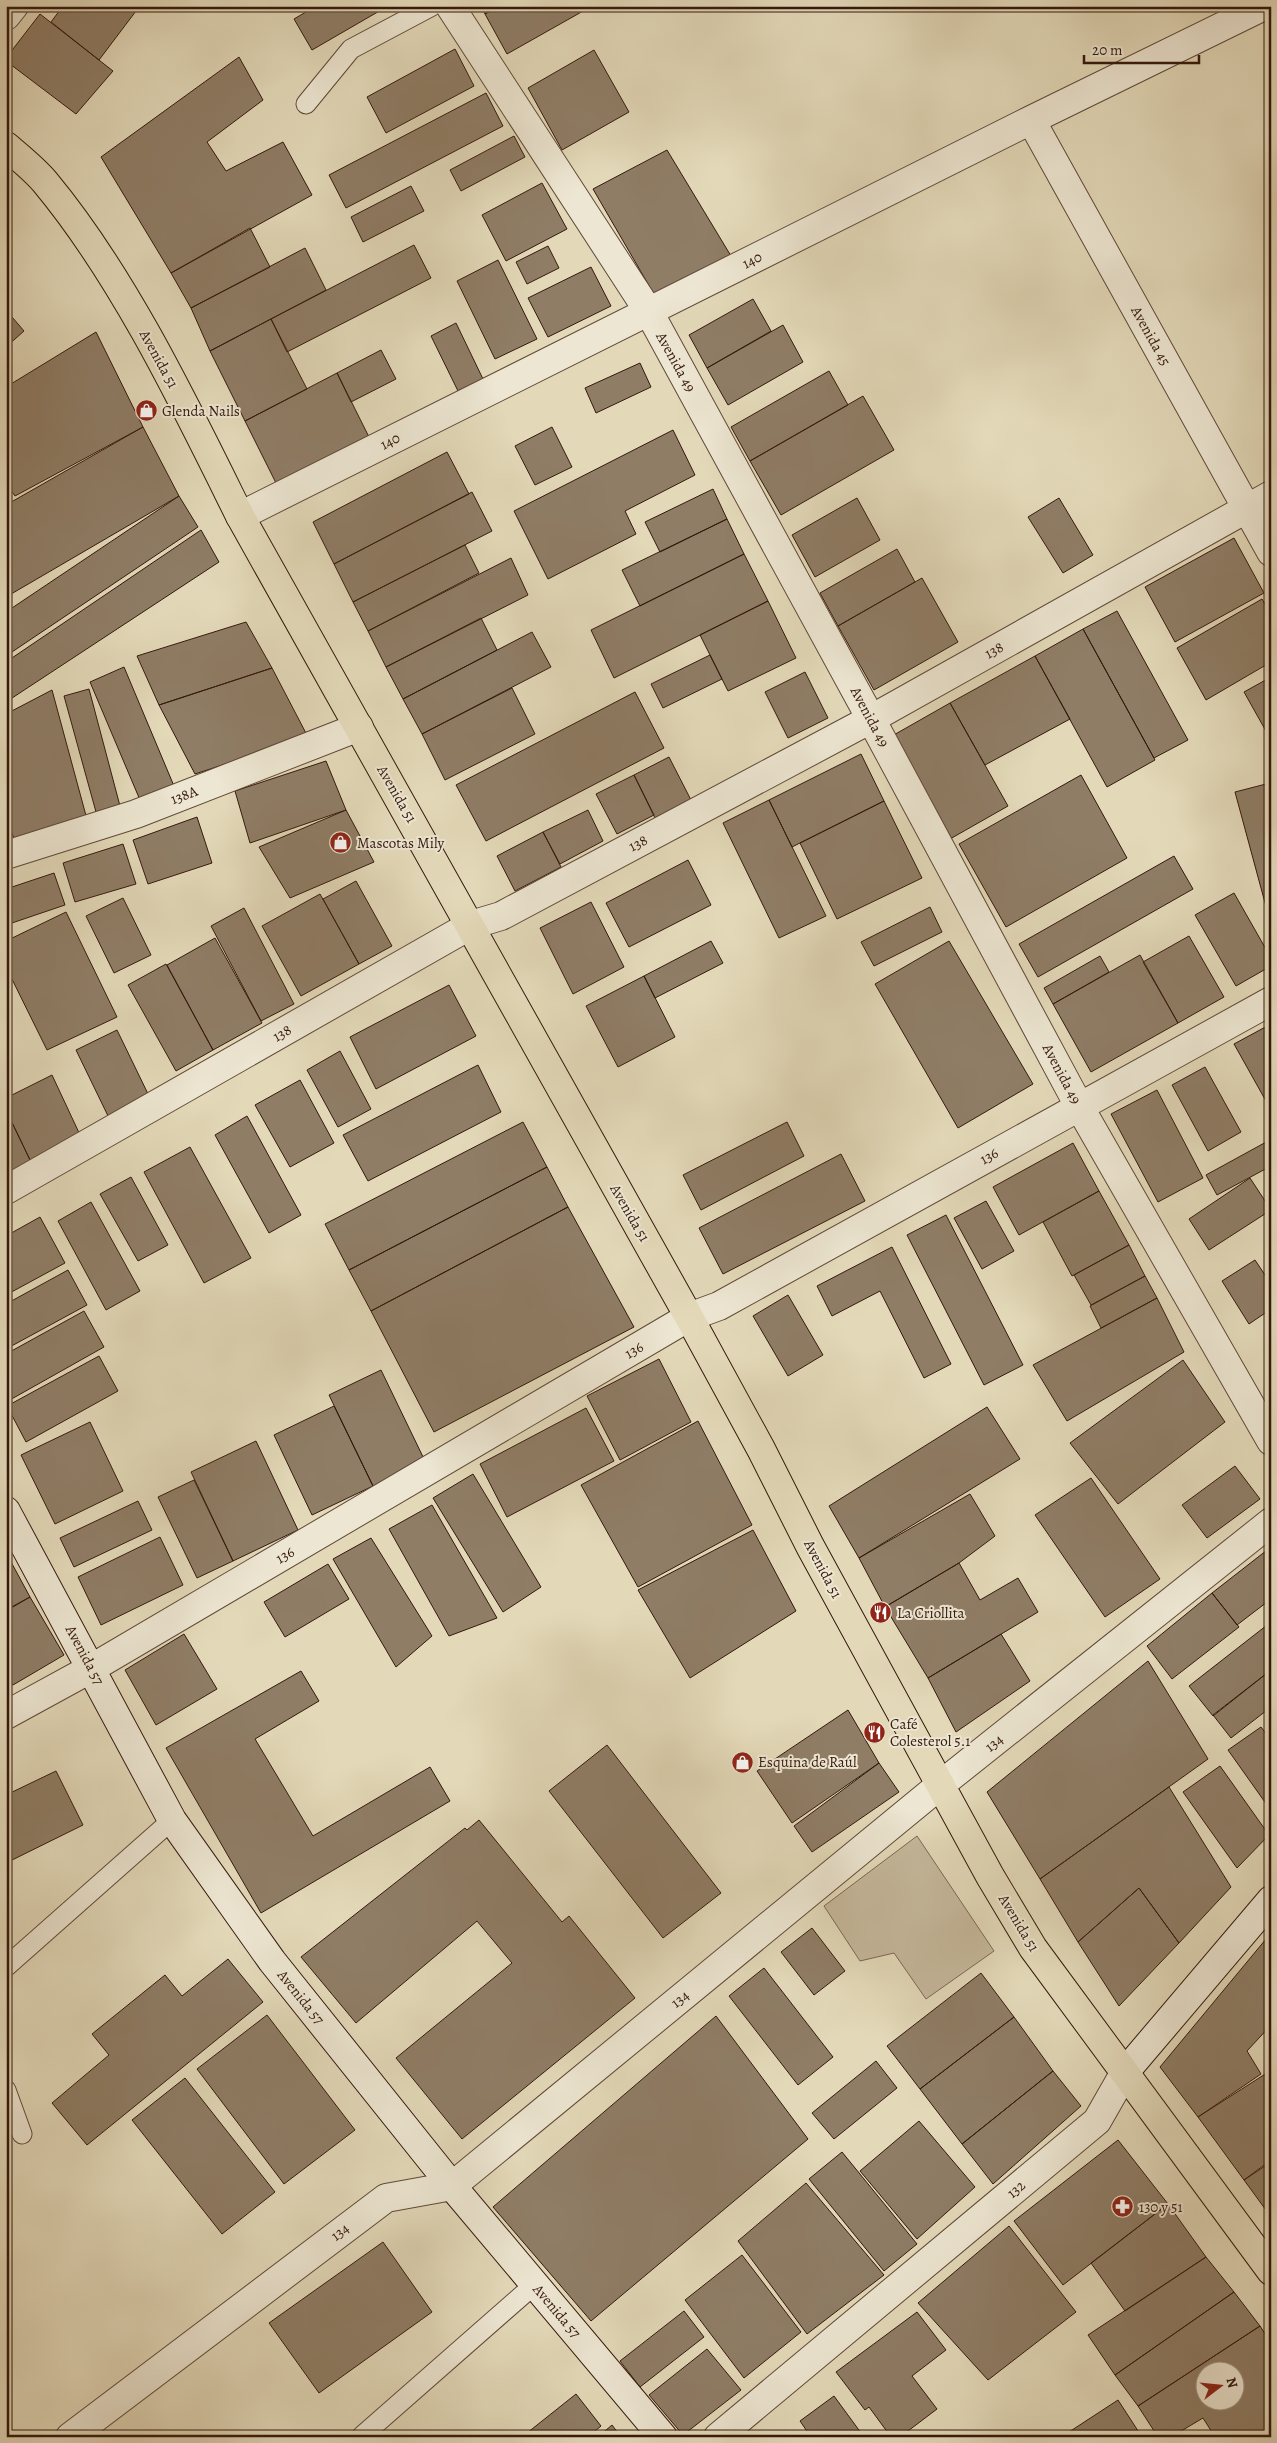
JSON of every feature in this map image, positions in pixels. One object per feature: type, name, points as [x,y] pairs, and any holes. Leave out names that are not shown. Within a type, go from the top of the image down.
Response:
[{"type":"main road","name":"Avenida 51","points":[[6,146],[44,180],[84,232],[131,309],[188,411],[240,516],[690,1317],[940,1786],[1032,1948],[1271,2271]]},
{"type":"street","points":[[6,16],[14,6]]},
{"type":"street","name":"Avenida 49","points":[[450,6],[649,312],[1079,1106],[1271,1441]]},
{"type":"street","name":"140","points":[[240,516],[1031,120],[1264,6]]},
{"type":"street","name":"Avenida 45","points":[[1031,120],[1271,552]]},
{"type":"street","name":"138","points":[[6,1190],[471,925],[501,916],[871,719],[1271,495]]},
{"type":"street","name":"138A","points":[[6,855],[136,814],[359,727]]},
{"type":"street","name":"136","points":[[6,1715],[92,1668],[690,1317],[719,1306],[1271,1001]]},
{"type":"street","name":"Avenida 57","points":[[6,1510],[172,1820],[272,1961],[452,2186],[663,2437]]},
{"type":"street","name":"134","points":[[70,2437],[386,2198],[452,2186],[940,1786],[1271,1522]]},
{"type":"street","name":"132","points":[[718,2437],[1098,2121],[1125,2072],[1271,1900]]},
{"type":"lane","points":[[306,104],[351,49],[432,6]]},
{"type":"lane","points":[[6,1967],[172,1820]]},
{"type":"lane","points":[[6,2090],[22,2134]]},
{"type":"lane","points":[[362,2436],[535,2284]]},
{"type":"shaded area","points":[[917,1836],[994,1951],[926,1999],[894,1953],[860,1961],[824,1906]]},
{"type":"building","points":[[63,6],[129,6],[136,11],[99,60],[51,22]]},
{"type":"building","points":[[316,6],[388,6],[312,50],[294,19]]},
{"type":"building","points":[[480,6],[499,6],[485,14]]},
{"type":"building","points":[[499,6],[592,6],[507,54],[485,14]]},
{"type":"building","points":[[40,14],[113,71],[76,114],[6,61],[6,58]]},
{"type":"building","points":[[455,49],[474,86],[386,133],[367,97]]},
{"type":"building","points":[[594,50],[629,112],[562,150],[528,88]]},
{"type":"building","points":[[239,57],[263,100],[207,142],[226,171],[283,142],[312,195],[171,273],[101,157]]},
{"type":"building","points":[[486,93],[503,126],[346,208],[329,175]]},
{"type":"building","points":[[514,136],[525,157],[461,191],[450,170]]},
{"type":"building","points":[[667,150],[731,256],[655,296],[593,189]]},
{"type":"building","points":[[542,183],[567,229],[506,261],[482,215]]},
{"type":"building","points":[[411,186],[424,211],[363,242],[351,217]]},
{"type":"building","points":[[250,228],[270,267],[191,308],[171,273]]},
{"type":"building","points":[[414,245],[431,278],[287,352],[271,319]]},
{"type":"building","points":[[548,246],[559,268],[527,284],[516,262]]},
{"type":"building","points":[[305,248],[326,290],[210,351],[191,308]]},
{"type":"building","points":[[498,260],[537,339],[495,359],[457,281]]},
{"type":"building","points":[[591,267],[611,306],[548,337],[528,298]]},
{"type":"building","points":[[753,299],[771,331],[707,368],[689,335]]},
{"type":"building","points":[[6,310],[24,331],[6,347]]},
{"type":"building","points":[[271,319],[307,389],[245,421],[210,351]]},
{"type":"building","points":[[456,323],[483,379],[458,391],[431,336]]},
{"type":"building","points":[[783,325],[803,362],[728,405],[707,368]]},
{"type":"building","points":[[96,332],[143,427],[15,496],[6,483],[6,387]]},
{"type":"building","points":[[381,350],[396,379],[351,402],[337,373]]},
{"type":"building","points":[[640,363],[651,387],[596,413],[585,388]]},
{"type":"building","points":[[829,371],[848,405],[750,461],[731,427]]},
{"type":"building","points":[[337,373],[369,437],[277,485],[245,421]]},
{"type":"building","points":[[863,396],[894,450],[781,515],[750,461]]},
{"type":"building","points":[[143,427],[179,496],[6,597],[6,505]]},
{"type":"building","points":[[552,427],[572,467],[535,485],[515,446]]},
{"type":"building","points":[[673,430],[695,475],[625,511],[636,534],[548,579],[514,511]]},
{"type":"building","points":[[447,452],[469,494],[334,564],[313,522]]},
{"type":"building","points":[[713,489],[727,519],[660,552],[645,522]]},
{"type":"building","points":[[472,492],[492,531],[353,602],[334,564]]},
{"type":"building","points":[[179,496],[198,527],[6,656],[6,612]]},
{"type":"building","points":[[857,498],[880,540],[815,577],[792,535]]},
{"type":"building","points":[[1059,498],[1093,555],[1063,573],[1028,517]]},
{"type":"building","points":[[727,519],[744,554],[640,606],[622,570]]},
{"type":"building","points":[[201,530],[219,562],[6,702],[6,662]]},
{"type":"building","points":[[1234,538],[1264,593],[1175,642],[1145,587]]},
{"type":"building","points":[[465,545],[479,573],[368,631],[353,602]]},
{"type":"building","points":[[897,549],[915,582],[838,626],[820,593]]},
{"type":"building","points":[[744,554],[768,601],[614,678],[591,630]]},
{"type":"building","points":[[511,558],[528,595],[386,667],[368,631]]},
{"type":"building","points":[[922,578],[958,642],[874,690],[838,626]]},
{"type":"building","points":[[1262,599],[1271,614],[1271,662],[1206,700],[1177,648]]},
{"type":"building","points":[[768,601],[796,658],[728,691],[700,635]]},
{"type":"building","points":[[1117,611],[1188,740],[1154,758],[1083,629]]},
{"type":"building","points":[[481,618],[497,650],[403,699],[386,667]]},
{"type":"building","points":[[246,622],[272,668],[159,705],[137,656]]},
{"type":"building","points":[[1083,629],[1155,760],[1107,787],[1035,656]]},
{"type":"building","points":[[532,632],[551,667],[422,734],[403,699]]},
{"type":"building","points":[[710,655],[722,679],[663,708],[651,684]]},
{"type":"building","points":[[1035,656],[1070,719],[985,765],[950,703]]},
{"type":"building","points":[[124,667],[174,786],[140,800],[90,682]]},
{"type":"building","points":[[272,668],[308,737],[195,774],[159,705]]},
{"type":"building","points":[[805,672],[828,718],[788,738],[765,692]]},
{"type":"building","points":[[1271,677],[1271,740],[1244,692]]},
{"type":"building","points":[[512,688],[535,734],[445,780],[422,734]]},
{"type":"building","points":[[89,689],[120,806],[96,812],[64,696]]},
{"type":"building","points":[[52,690],[88,823],[15,842],[6,815],[6,714]]},
{"type":"building","points":[[635,692],[664,748],[486,841],[456,785]]},
{"type":"building","points":[[950,703],[1008,806],[950,839],[892,736]]},
{"type":"building","points":[[861,754],[884,801],[792,847],[769,800]]},
{"type":"building","points":[[669,757],[691,800],[655,818],[634,775]]},
{"type":"building","points":[[326,761],[346,810],[250,843],[235,791]]},
{"type":"building","points":[[634,775],[654,815],[617,834],[596,794]]},
{"type":"building","points":[[1081,775],[1127,858],[1006,927],[959,844]]},
{"type":"building","points":[[1266,784],[1271,802],[1271,925],[1235,792]]},
{"type":"building","points":[[769,800],[826,916],[779,938],[723,823]]},
{"type":"building","points":[[884,801],[922,878],[837,919],[800,843]]},
{"type":"building","points":[[346,810],[374,862],[290,898],[259,847]]},
{"type":"building","points":[[588,810],[603,841],[560,864],[543,832]]},
{"type":"building","points":[[197,817],[212,863],[148,884],[133,840]]},
{"type":"building","points":[[543,832],[561,867],[515,891],[497,856]]},
{"type":"building","points":[[123,844],[136,884],[75,902],[63,863]]},
{"type":"building","points":[[1174,856],[1193,889],[1038,977],[1019,944]]},
{"type":"building","points":[[688,860],[711,905],[629,947],[606,903]]},
{"type":"building","points":[[54,873],[65,905],[6,925],[6,889]]},
{"type":"building","points":[[356,881],[392,946],[359,964],[323,899]]},
{"type":"building","points":[[1234,893],[1271,958],[1271,966],[1236,986],[1195,915]]},
{"type":"building","points":[[320,894],[359,964],[301,996],[262,926]]},
{"type":"building","points":[[123,898],[151,955],[114,973],[86,916]]},
{"type":"building","points":[[591,902],[624,967],[573,994],[540,928]]},
{"type":"building","points":[[930,907],[942,932],[874,966],[861,942]]},
{"type":"building","points":[[244,908],[294,1004],[261,1021],[211,926]]},
{"type":"building","points":[[66,912],[117,1017],[47,1050],[6,967],[6,941]]},
{"type":"building","points":[[1189,936],[1224,997],[1178,1023],[1143,962]]},
{"type":"building","points":[[215,938],[262,1023],[213,1050],[167,965]]},
{"type":"building","points":[[711,941],[723,963],[655,998],[644,976]]},
{"type":"building","points":[[949,941],[1033,1084],[958,1128],[875,984]]},
{"type":"building","points":[[1140,955],[1178,1023],[1091,1072],[1053,1004]]},
{"type":"building","points":[[1100,956],[1109,972],[1053,1004],[1044,988]]},
{"type":"building","points":[[166,964],[213,1050],[176,1071],[128,985]]},
{"type":"building","points":[[644,976],[675,1037],[618,1067],[586,1006]]},
{"type":"building","points":[[449,985],[476,1036],[376,1089],[350,1037]]},
{"type":"building","points":[[1271,1024],[1271,1110],[1234,1044]]},
{"type":"building","points":[[117,1030],[150,1098],[109,1118],[76,1050]]},
{"type":"building","points":[[340,1051],[371,1109],[338,1127],[307,1070]]},
{"type":"building","points":[[478,1065],[501,1112],[368,1181],[343,1135]]},
{"type":"building","points":[[1205,1067],[1241,1132],[1208,1151],[1172,1085]]},
{"type":"building","points":[[52,1075],[81,1137],[31,1162],[6,1110],[6,1098]]},
{"type":"building","points":[[300,1080],[334,1143],[290,1167],[255,1105]]},
{"type":"building","points":[[1157,1090],[1203,1178],[1158,1202],[1111,1114]]},
{"type":"building","points":[[6,1110],[31,1162],[6,1174]]},
{"type":"building","points":[[247,1116],[301,1215],[269,1233],[215,1135]]},
{"type":"building","points":[[523,1122],[547,1167],[349,1270],[325,1224]]},
{"type":"building","points":[[787,1122],[804,1156],[701,1210],[683,1175]]},
{"type":"building","points":[[1268,1141],[1271,1146],[1271,1166],[1217,1195],[1206,1175]]},
{"type":"building","points":[[1073,1143],[1099,1191],[1019,1235],[993,1187]]},
{"type":"building","points":[[190,1147],[251,1258],[204,1283],[144,1172]]},
{"type":"building","points":[[841,1154],[865,1201],[723,1274],[699,1228]]},
{"type":"building","points":[[547,1167],[568,1207],[371,1311],[349,1270]]},
{"type":"building","points":[[131,1177],[168,1245],[138,1261],[100,1194]]},
{"type":"building","points":[[1250,1178],[1271,1210],[1209,1250],[1189,1219]]},
{"type":"building","points":[[1099,1191],[1129,1245],[1072,1276],[1043,1222]]},
{"type":"building","points":[[986,1201],[1014,1251],[982,1269],[954,1218]]},
{"type":"building","points":[[91,1202],[140,1291],[106,1310],[58,1221]]},
{"type":"building","points":[[568,1207],[634,1327],[434,1432],[371,1311]]},
{"type":"building","points":[[946,1215],[1023,1365],[984,1385],[907,1235]]},
{"type":"building","points":[[40,1217],[65,1263],[6,1295],[6,1236]]},
{"type":"building","points":[[1129,1245],[1145,1276],[1091,1305],[1074,1275]]},
{"type":"building","points":[[892,1247],[951,1364],[924,1378],[880,1291],[832,1316],[817,1286]]},
{"type":"building","points":[[1255,1260],[1271,1284],[1271,1309],[1249,1324],[1222,1281]]},
{"type":"building","points":[[68,1270],[87,1305],[6,1349],[6,1304]]},
{"type":"building","points":[[1145,1276],[1157,1298],[1101,1328],[1090,1306]]},
{"type":"building","points":[[788,1295],[823,1355],[788,1376],[753,1316]]},
{"type":"building","points":[[1157,1298],[1184,1352],[1067,1421],[1033,1365]]},
{"type":"building","points":[[84,1311],[104,1347],[8,1401],[6,1354]]},
{"type":"building","points":[[99,1356],[118,1391],[26,1442],[7,1406]]},
{"type":"building","points":[[659,1359],[691,1422],[620,1460],[587,1396]]},
{"type":"building","points":[[1183,1360],[1225,1422],[1118,1504],[1070,1443]]},
{"type":"building","points":[[381,1370],[425,1461],[373,1486],[329,1395]]},
{"type":"building","points":[[334,1406],[373,1486],[312,1515],[274,1435]]},
{"type":"building","points":[[987,1407],[1020,1459],[859,1558],[829,1506]]},
{"type":"building","points":[[586,1408],[614,1461],[507,1517],[480,1464]]},
{"type":"building","points":[[698,1421],[752,1525],[638,1587],[581,1485]]},
{"type":"building","points":[[90,1422],[123,1491],[55,1524],[21,1455]]},
{"type":"building","points":[[256,1441],[298,1530],[233,1561],[191,1472]]},
{"type":"building","points":[[1235,1466],[1260,1499],[1207,1538],[1182,1505]]},
{"type":"building","points":[[473,1474],[541,1587],[503,1612],[433,1498]]},
{"type":"building","points":[[1091,1478],[1160,1579],[1105,1617],[1035,1515]]},
{"type":"building","points":[[194,1480],[233,1561],[197,1578],[158,1497]]},
{"type":"building","points":[[970,1494],[995,1536],[959,1563],[885,1607],[859,1558]]},
{"type":"building","points":[[138,1501],[152,1530],[74,1567],[60,1538]]},
{"type":"building","points":[[432,1505],[497,1618],[449,1636],[389,1529]]},
{"type":"building","points":[[753,1530],[796,1611],[690,1678],[638,1590]]},
{"type":"building","points":[[160,1537],[183,1585],[101,1625],[78,1577]]},
{"type":"building","points":[[371,1538],[432,1636],[396,1667],[333,1559]]},
{"type":"building","points":[[1271,1547],[1271,1599],[1237,1625],[1212,1593]]},
{"type":"building","points":[[10,1560],[30,1597],[6,1610],[6,1562]]},
{"type":"building","points":[[959,1563],[980,1600],[1018,1578],[1038,1612],[928,1678],[885,1607]]},
{"type":"building","points":[[328,1564],[349,1599],[285,1637],[264,1602]]},
{"type":"building","points":[[1212,1593],[1239,1627],[1172,1679],[1147,1646]]},
{"type":"building","points":[[30,1597],[64,1655],[13,1685],[6,1673],[6,1611]]},
{"type":"building","points":[[1271,1622],[1271,1670],[1213,1716],[1189,1686]]},
{"type":"building","points":[[184,1634],[217,1689],[156,1725],[125,1670]]},
{"type":"building","points":[[1001,1634],[1030,1681],[956,1732],[928,1678]]},
{"type":"building","points":[[1148,1661],[1208,1759],[1040,1879],[987,1792]]},
{"type":"building","points":[[1271,1670],[1271,1707],[1231,1738],[1213,1715]]},
{"type":"building","points":[[301,1671],[319,1701],[255,1739],[313,1836],[430,1767],[450,1801],[261,1913],[166,1748]]},
{"type":"building","points":[[848,1710],[879,1763],[792,1823],[757,1771]]},
{"type":"building","points":[[1261,1727],[1271,1740],[1271,1801],[1267,1805],[1228,1750]]},
{"type":"building","points":[[607,1745],[721,1893],[663,1938],[549,1791]]},
{"type":"building","points":[[879,1763],[899,1792],[812,1852],[794,1826]]},
{"type":"building","points":[[1220,1766],[1269,1835],[1237,1868],[1183,1792]]},
{"type":"building","points":[[56,1771],[83,1825],[6,1863],[6,1795]]},
{"type":"building","points":[[1169,1787],[1231,1887],[1179,1943],[1139,1888],[1078,1942],[1040,1879]]},
{"type":"building","points":[[479,1820],[562,1922],[569,1916],[635,1998],[462,2139],[396,2058],[512,1963],[477,1921],[356,2023],[301,1957],[465,1828],[467,1830]]},
{"type":"building","points":[[1139,1888],[1179,1943],[1119,2006],[1078,1942]]},
{"type":"building","points":[[812,1928],[845,1971],[814,1995],[781,1952]]},
{"type":"building","points":[[1271,1933],[1271,2025],[1247,2051],[1261,2074],[1198,2117],[1160,2067]]},
{"type":"building","points":[[228,1959],[263,2002],[87,2145],[52,2103],[109,2055],[92,2034],[165,1975],[182,1996]]},
{"type":"building","points":[[764,1968],[833,2057],[798,2085],[729,1996]]},
{"type":"building","points":[[981,1973],[1014,2017],[920,2089],[887,2046]]},
{"type":"building","points":[[267,2015],[355,2130],[284,2184],[197,2069]]},
{"type":"building","points":[[716,2016],[808,2139],[591,2321],[493,2207]]},
{"type":"building","points":[[1014,2017],[1053,2071],[962,2144],[920,2089]]},
{"type":"building","points":[[876,2061],[897,2088],[834,2139],[812,2113]]},
{"type":"building","points":[[1053,2071],[1081,2106],[993,2184],[962,2144]]},
{"type":"building","points":[[1270,2071],[1271,2160],[1244,2180],[1198,2117]]},
{"type":"building","points":[[185,2078],[275,2192],[222,2234],[132,2120]]},
{"type":"building","points":[[919,2121],[975,2187],[917,2239],[860,2171]]},
{"type":"building","points":[[1118,2140],[1168,2204],[1063,2285],[1014,2221]]},
{"type":"building","points":[[842,2152],[917,2244],[884,2271],[809,2179]]},
{"type":"building","points":[[1271,2162],[1271,2217],[1244,2180]]},
{"type":"building","points":[[806,2183],[884,2275],[807,2334],[738,2241]]},
{"type":"building","points":[[1168,2204],[1206,2257],[1125,2311],[1091,2263]]},
{"type":"building","points":[[1009,2226],[1076,2312],[988,2380],[918,2303]]},
{"type":"building","points":[[383,2242],[432,2312],[319,2393],[269,2323]]},
{"type":"building","points":[[742,2255],[801,2332],[744,2378],[685,2300]]},
{"type":"building","points":[[1206,2257],[1234,2292],[1115,2375],[1088,2335]]},
{"type":"building","points":[[1234,2292],[1260,2326],[1208,2360],[1194,2360],[1194,2369],[1138,2406],[1115,2375]]},
{"type":"building","points":[[684,2311],[704,2337],[640,2387],[620,2361]]},
{"type":"building","points":[[917,2312],[946,2350],[912,2376],[937,2409],[900,2437],[891,2437],[869,2407],[865,2410],[836,2372]]},
{"type":"building","points":[[1260,2326],[1271,2343],[1271,2437],[1215,2437],[1203,2418],[1171,2437],[1158,2437],[1138,2406],[1194,2369],[1194,2410],[1244,2410],[1244,2360],[1208,2360]]},
{"type":"building","points":[[707,2349],[741,2390],[683,2435],[649,2395]]},
{"type":"building","points":[[576,2394],[601,2426],[588,2437],[522,2437]]},
{"type":"building","points":[[834,2396],[864,2437],[811,2437],[800,2421]]},
{"type":"building","points":[[1118,2400],[1142,2437],[1072,2437],[1069,2432]]},
{"type":"building","points":[[612,2425],[621,2437],[598,2437]]},
{"type":"place","name":"Glenda Nails","points":[[146,411]]},
{"type":"place","name":"Mascotas Mily","points":[[341,843]]},
{"type":"place","name":"La Criollita","points":[[881,1613]]},
{"type":"place","name":"Café Colesterol 5.1","points":[[874,1733]]},
{"type":"place","name":"Esquina de Raúl","points":[[742,1762]]},
{"type":"place","name":"130 y 51","points":[[1123,2207]]}]
